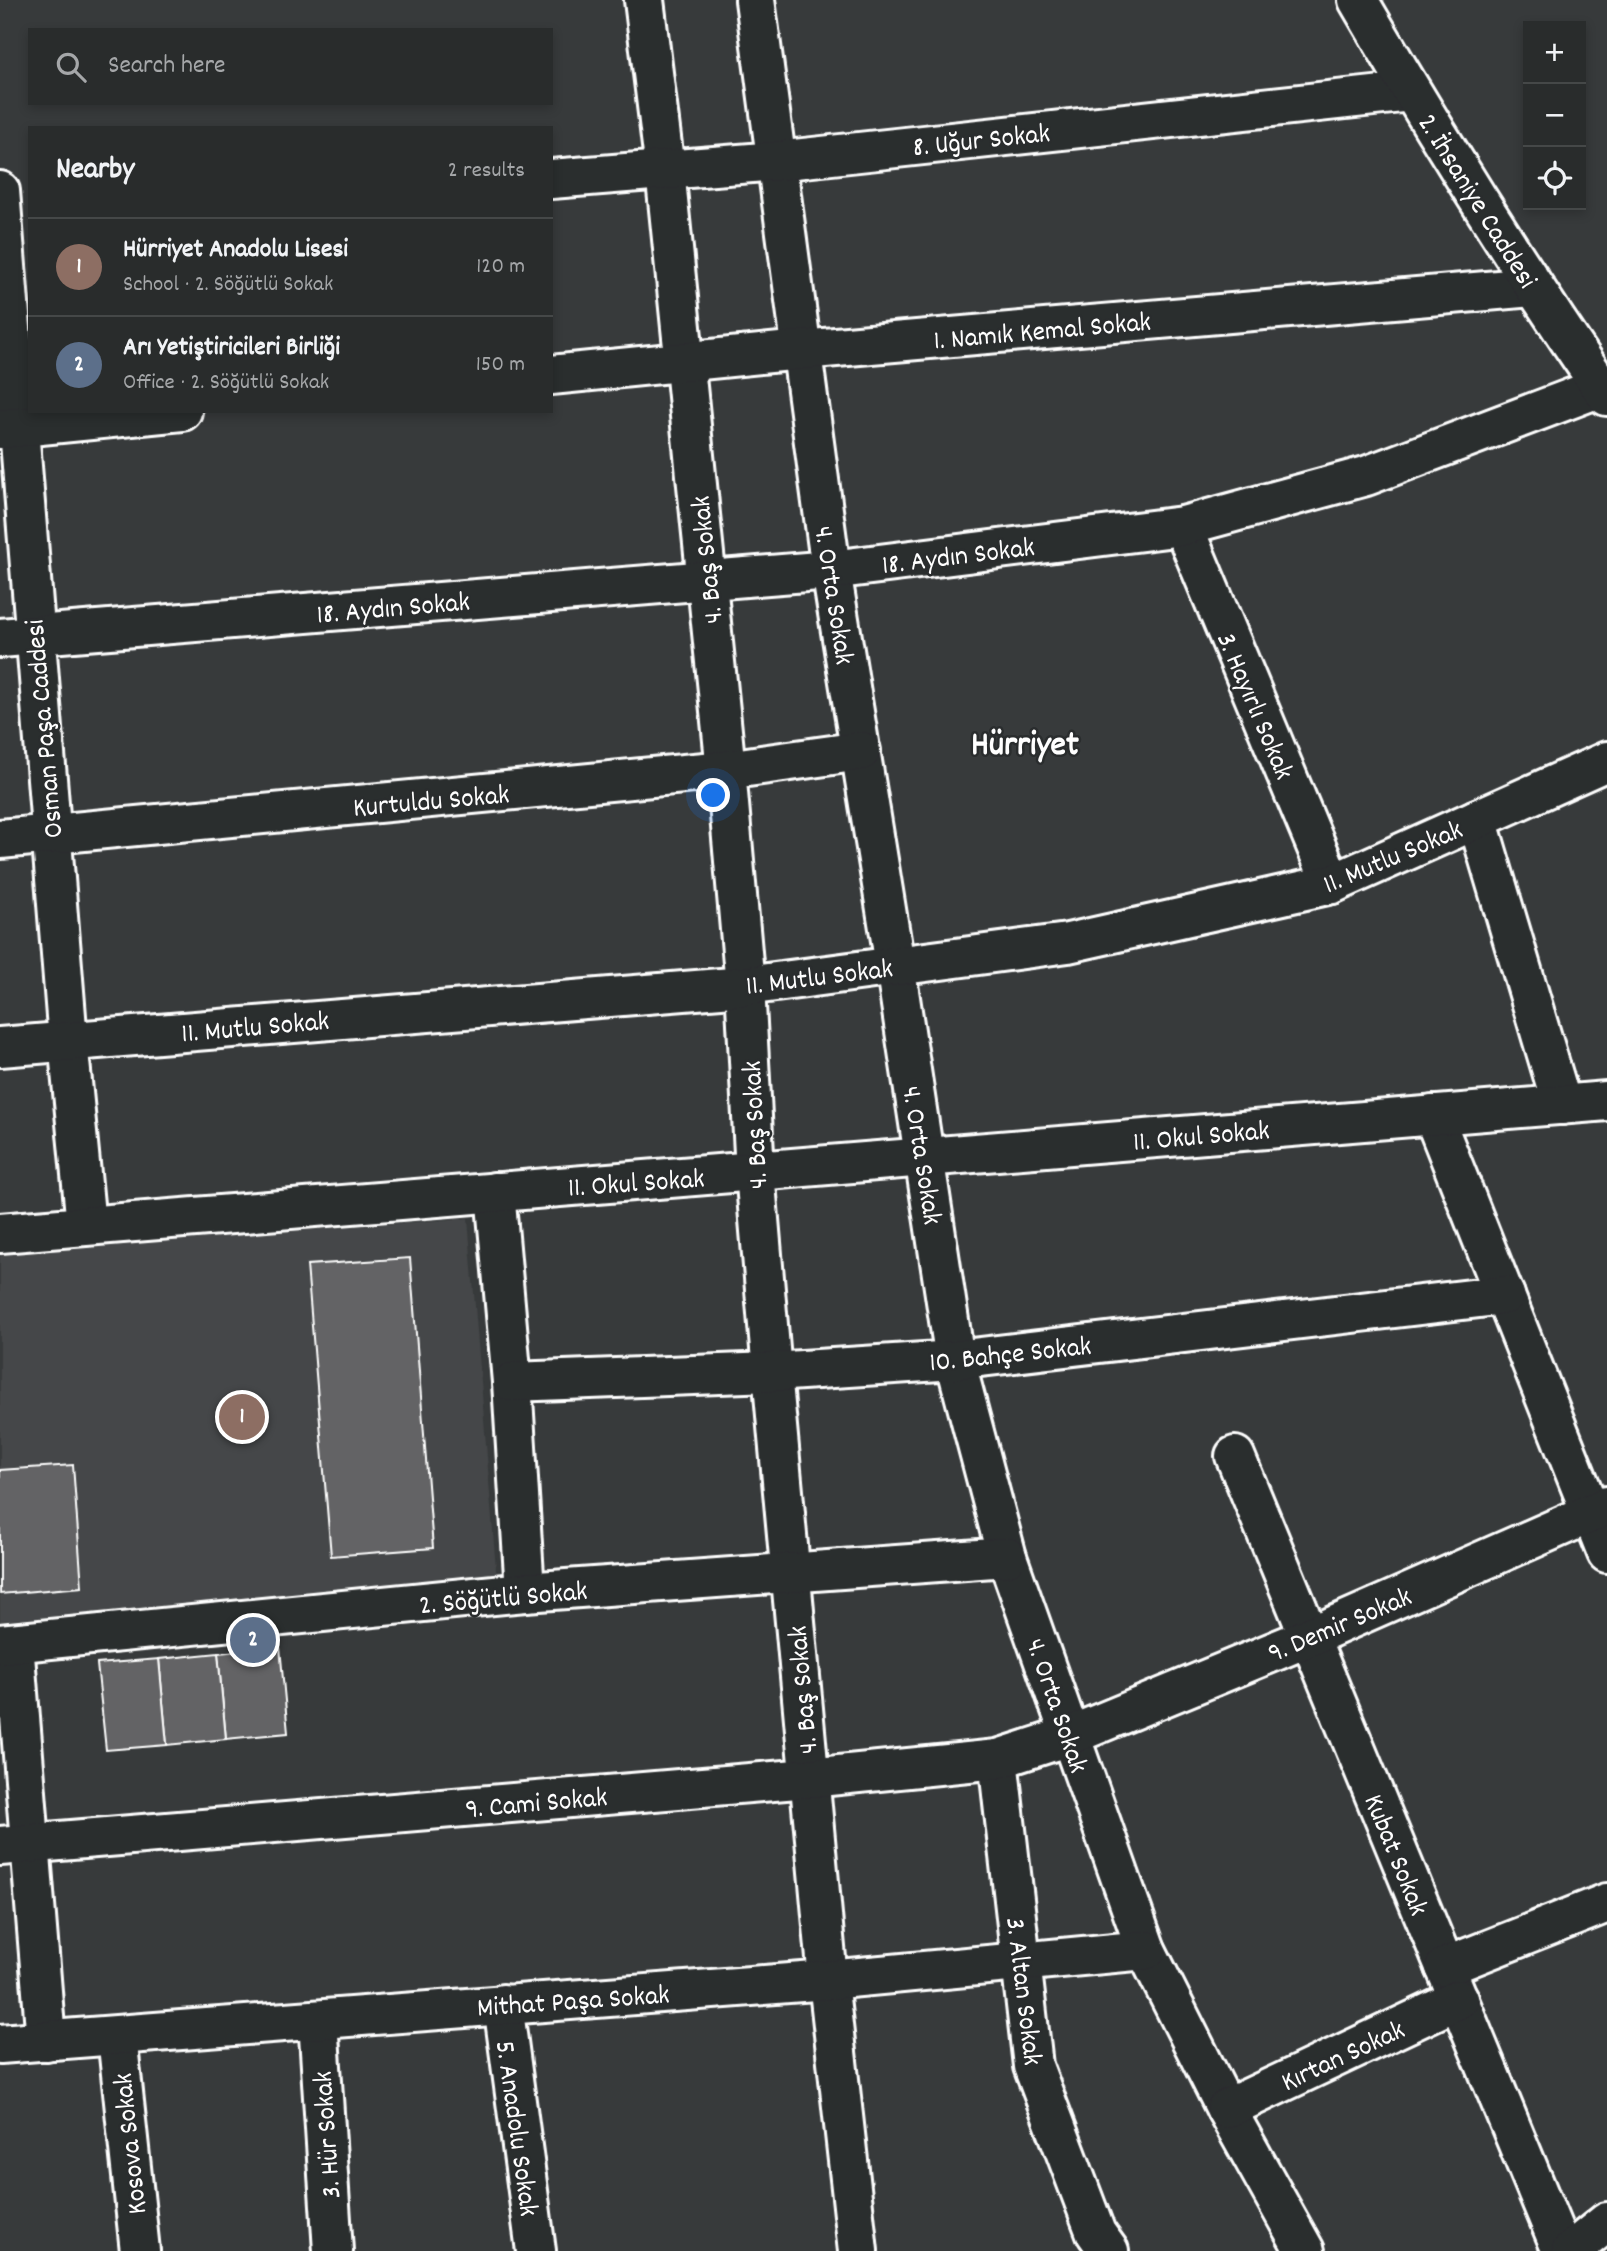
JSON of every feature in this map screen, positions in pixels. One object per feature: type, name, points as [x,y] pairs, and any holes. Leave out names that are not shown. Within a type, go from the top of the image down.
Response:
[{"type":"street","name":"4. Baş Sokak","points":[[644,0],[665,170],[683,362],[708,580],[746,986],[755,1172],[772,1372],[828,1980],[858,2251]]},
{"type":"street","name":"4. Orta Sokak","points":[[755,0],[831,569],[955,1360],[1007,1557],[1146,1950],[1226,2109],[1305,2251]]},
{"type":"street","name":"2. İhsaniye Caddesi","points":[[1358,0],[1411,92],[1533,287],[1604,391]]},
{"type":"street","name":"8. Uğur Sokak","points":[[553,179],[776,161],[1411,92]]},
{"type":"street","name":"Osman Paşa Caddesi","points":[[8,214],[9,428],[17,636],[51,835],[86,1225]]},
{"type":"street","name":"1. Namık Kemal Sokak","points":[[553,375],[801,350],[1533,287]]},
{"type":"street","name":"18. Aydın Sokak","points":[[17,636],[831,569],[1183,526],[1366,476],[1604,391]]},
{"type":"street","points":[[9,428],[162,413]]},
{"type":"street","name":"3. Hayırlı Sokak","points":[[1183,526],[1332,884]]},
{"type":"street","name":"Kurtuldu Sokak","points":[[0,839],[726,770],[861,751]]},
{"type":"street","name":"11. Mutlu Sokak","points":[[0,1047],[746,986],[1068,943],[1332,884],[1607,761]]},
{"type":"street","points":[[1477,819],[1562,1105]]},
{"type":"street","name":"11. Okul Sokak","points":[[0,1233],[1607,1101]]},
{"type":"street","points":[[1433,1115],[1505,1295],[1599,1509],[1607,1553]]},
{"type":"street","points":[[495,1192],[512,1382],[526,1592]]},
{"type":"street","name":"10. Bahçe Sokak","points":[[512,1382],[772,1372],[955,1360],[1505,1295]]},
{"type":"street","name":"Kubat Sokak","points":[[1235,1456],[1562,2251]]},
{"type":"street","name":"9. Demir Sokak","points":[[1069,1735],[1310,1637],[1599,1509]]},
{"type":"street","name":"2. Söğütlü Sokak","points":[[7,1644],[526,1592],[1007,1557]]},
{"type":"street","points":[[7,1644],[15,1845],[46,2041]]},
{"type":"street","name":"9. Cami Sokak","points":[[15,1845],[998,1759],[1069,1735]]},
{"type":"street","name":"3. Altan Sokak","points":[[998,1759],[1033,2066],[1096,2233],[1109,2251]]},
{"type":"street","name":"Kırtan Sokak","points":[[1226,2109],[1452,1983],[1607,1903]]},
{"type":"street","name":"Mithat Paşa Sokak","points":[[0,2044],[828,1980],[1146,1950]]},
{"type":"street","name":"5. Anadolu Sokak","points":[[503,2004],[536,2251]]},
{"type":"street","name":"3. Hür Sokak","points":[[318,2020],[333,2251]]},
{"type":"street","name":"Kosova Sokak","points":[[117,2036],[139,2251]]},
{"type":"street","points":[[1571,2251],[1607,2222]]},
{"type":"shaded area","points":[[468,1218],[497,1582],[0,1621],[0,1252]]},
{"type":"building","points":[[410,1258],[433,1548],[331,1556],[307,1265]]},
{"type":"building","points":[[73,1465],[82,1587],[0,1594],[0,1470]]},
{"type":"building","points":[[280,1647],[288,1733],[226,1739],[218,1653]]},
{"type":"building","points":[[218,1653],[226,1739],[167,1745],[159,1659]]},
{"type":"building","points":[[159,1659],[167,1745],[106,1750],[97,1664]]},
{"type":"place","name":"Hürriyet Anadolu Lisesi","points":[[242,1417]]},
{"type":"place","name":"Arı Yetiştiricileri Birliği","points":[[253,1640]]},
{"type":"district","name":"Hürriyet","points":[[1025,742]]}]
